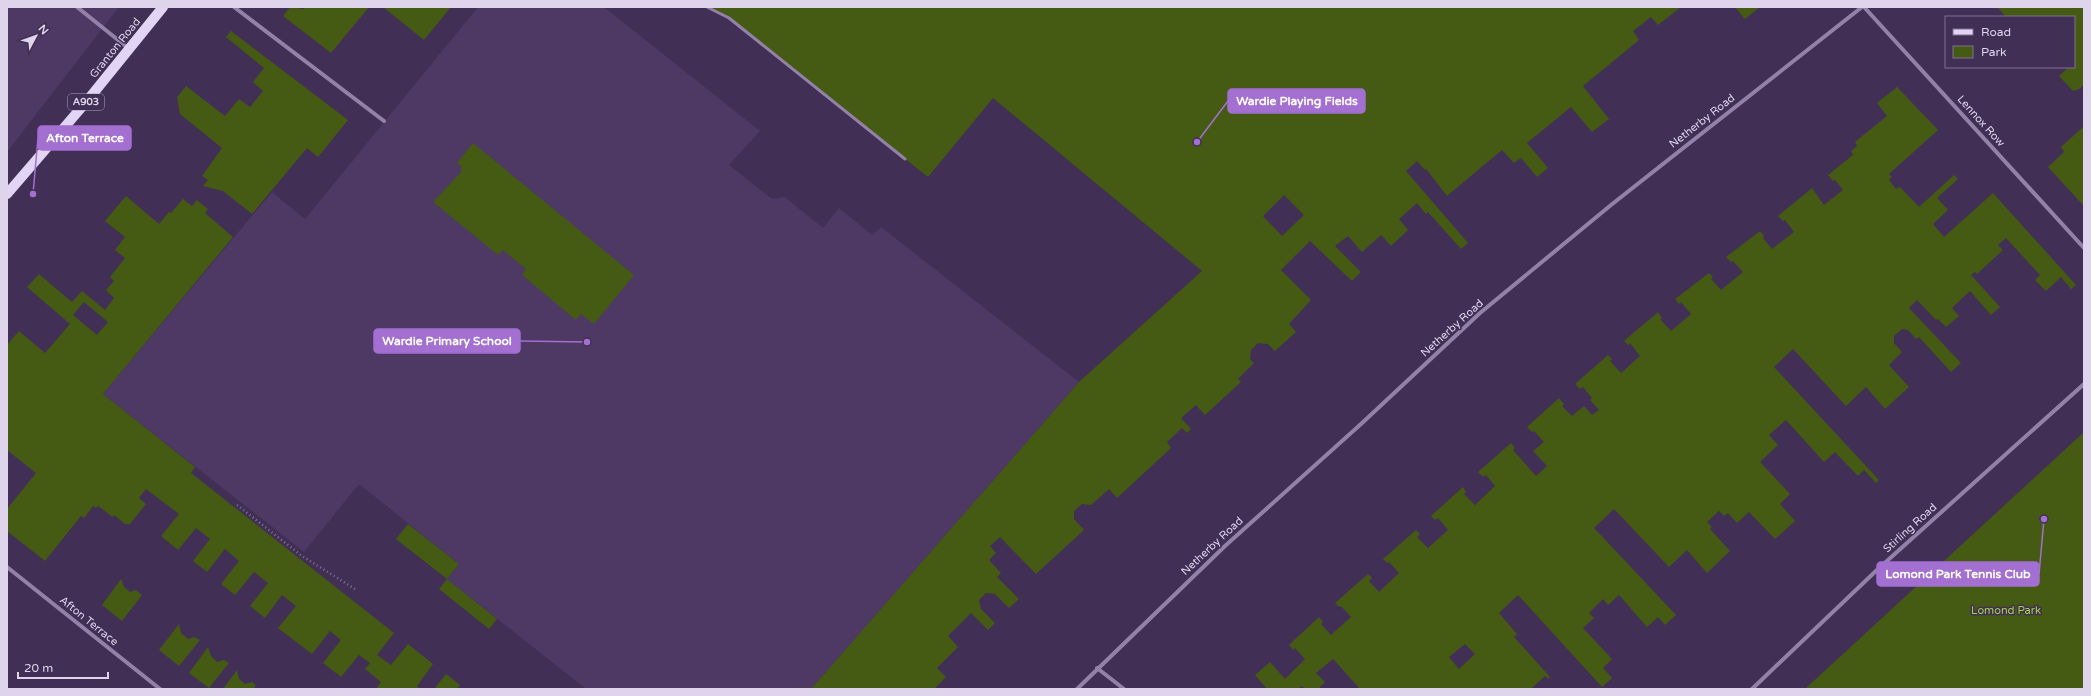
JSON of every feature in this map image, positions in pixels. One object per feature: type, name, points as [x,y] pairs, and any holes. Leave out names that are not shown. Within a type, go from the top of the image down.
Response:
[{"type":"main road","name":"Granton Road","points":[[7,194],[163,7]]},
{"type":"street","points":[[77,7],[129,49]]},
{"type":"street","points":[[234,7],[384,122]]},
{"type":"street","name":"Lennox Row","points":[[1863,7],[2084,248]]},
{"type":"street","name":"Netherby Road","points":[[1077,689],[1097,668],[1225,546],[1361,424],[1480,313],[1611,205],[1863,7]]},
{"type":"street","name":"Stirling Road","points":[[1752,689],[1878,569],[2084,384]]},
{"type":"street","name":"Afton Terrace","points":[[7,567],[160,689]]},
{"type":"street","points":[[1097,668],[1124,689]]},
{"type":"lane","points":[[707,7],[729,18],[905,159]]},
{"type":"path","points":[[237,505],[302,556],[355,589]]},
{"type":"shaded area","points":[[7,7],[119,7],[7,152]]},
{"type":"shaded area","points":[[478,7],[604,7],[760,131],[729,165],[772,199],[785,197],[823,228],[839,208],[872,235],[881,227],[1079,382],[811,689],[586,689],[447,579],[459,564],[359,484],[304,552],[103,394],[272,192],[305,219]]},
{"type":"green space","points":[[290,7],[304,9],[305,7],[369,7],[331,53],[283,16]]},
{"type":"green space","points":[[383,7],[451,7],[424,40]]},
{"type":"green space","points":[[702,7],[1681,7],[1658,25],[1651,17],[1633,31],[1639,40],[1583,86],[1609,119],[1592,132],[1571,107],[1527,143],[1548,168],[1537,177],[1521,158],[1514,163],[1502,150],[1447,196],[1427,170],[1424,169],[1417,161],[1406,171],[1468,243],[1461,249],[1428,212],[1426,214],[1417,203],[1399,219],[1408,230],[1391,246],[1381,235],[1362,252],[1348,236],[1335,246],[1361,272],[1352,281],[1310,241],[1281,270],[1311,300],[1289,324],[1296,332],[1275,351],[1268,344],[1258,343],[1251,350],[1250,359],[1254,363],[1238,379],[1241,382],[1205,415],[1196,405],[1181,418],[1191,429],[1187,433],[1182,428],[1167,442],[1171,448],[1117,498],[1109,489],[1091,505],[1082,504],[1074,511],[1074,519],[1084,530],[1036,574],[1000,537],[990,546],[996,553],[989,560],[1001,573],[997,577],[1019,599],[1009,608],[995,594],[986,593],[979,600],[981,609],[995,623],[988,630],[971,613],[948,636],[958,647],[937,668],[946,677],[934,689],[811,689],[1079,382],[1202,271],[993,98],[928,177],[720,12]],"holes":[[[1284,195],[1304,215],[1282,236],[1263,216]]]},
{"type":"green space","points":[[1735,7],[1760,7],[1745,19]]},
{"type":"green space","points":[[2084,7],[2084,85],[2073,91],[2059,76],[2068,68],[2075,68],[2075,16],[2005,16],[1998,8]]},
{"type":"green space","points":[[231,31],[348,120],[318,157],[307,148],[252,214],[223,191],[203,186],[208,180],[202,176],[222,148],[180,114],[177,97],[186,86],[225,116],[239,99],[250,107],[263,91],[253,82],[264,68],[226,37]]},
{"type":"green space","points":[[1897,87],[1938,130],[1889,174],[1892,177],[1889,180],[1896,189],[1900,187],[1919,207],[1954,175],[1958,179],[1937,198],[1948,210],[1933,224],[1944,237],[1993,193],[2076,285],[2071,289],[2061,277],[2046,291],[2035,280],[2040,275],[2006,238],[1998,245],[2003,250],[1977,274],[1975,272],[1971,275],[2000,307],[1991,315],[1970,291],[1952,308],[1959,316],[1946,327],[1938,319],[1936,320],[1917,300],[1909,308],[1961,363],[1951,372],[1919,337],[1916,339],[1908,330],[1902,329],[1894,336],[1894,343],[1902,352],[1889,365],[1909,387],[1885,409],[1866,387],[1846,406],[1793,349],[1774,367],[1879,480],[1876,483],[1864,470],[1858,476],[1835,452],[1824,462],[1786,420],[1769,435],[1778,445],[1760,462],[1790,494],[1780,504],[1795,521],[1775,539],[1749,512],[1737,523],[1728,513],[1724,516],[1719,511],[1707,522],[1712,527],[1710,529],[1730,551],[1707,573],[1687,550],[1669,567],[1614,509],[1594,528],[1676,615],[1665,625],[1658,617],[1647,627],[1619,595],[1608,605],[1603,599],[1589,613],[1594,618],[1583,628],[1612,659],[1603,668],[1612,678],[1602,687],[1518,595],[1499,613],[1517,634],[1514,637],[1550,677],[1548,679],[1545,676],[1531,689],[1360,689],[1333,659],[1316,673],[1325,682],[1318,689],[1305,689],[1302,686],[1298,689],[1267,689],[1255,675],[1270,662],[1285,679],[1305,659],[1295,648],[1293,650],[1289,645],[1319,617],[1323,622],[1321,624],[1331,635],[1351,617],[1341,606],[1339,607],[1335,603],[1368,574],[1372,578],[1369,581],[1379,592],[1399,573],[1389,562],[1387,563],[1383,559],[1416,530],[1420,534],[1417,537],[1428,548],[1448,530],[1438,518],[1435,520],[1431,516],[1463,487],[1466,492],[1464,494],[1475,505],[1495,486],[1486,475],[1483,477],[1478,472],[1511,443],[1515,448],[1513,450],[1536,476],[1547,466],[1533,451],[1544,442],[1534,431],[1532,432],[1527,427],[1559,398],[1564,404],[1562,406],[1572,416],[1584,406],[1592,415],[1599,410],[1590,400],[1592,398],[1583,387],[1580,389],[1575,384],[1608,355],[1612,359],[1610,361],[1621,373],[1640,356],[1630,343],[1628,345],[1624,341],[1658,312],[1662,318],[1660,319],[1671,331],[1691,314],[1681,302],[1679,304],[1675,299],[1709,273],[1713,277],[1711,279],[1721,290],[1743,272],[1733,261],[1731,262],[1726,257],[1760,231],[1764,236],[1763,238],[1772,249],[1794,232],[1785,220],[1783,221],[1778,216],[1812,188],[1824,205],[1843,190],[1835,180],[1833,181],[1828,175],[1853,155],[1851,151],[1857,146],[1855,142],[1887,116],[1877,103]],"holes":[[[1465,644],[1475,654],[1459,669],[1449,657]]]},
{"type":"green space","points":[[2084,126],[2084,206],[2048,167],[2064,152],[2061,147]]},
{"type":"green space","points":[[473,143],[634,275],[594,324],[581,314],[576,320],[522,275],[526,269],[503,250],[498,255],[433,202],[461,172],[461,166],[457,163]]},
{"type":"green space","points":[[126,196],[159,224],[183,199],[192,206],[197,200],[208,209],[205,213],[233,237],[103,394],[195,467],[191,473],[394,633],[377,655],[391,665],[408,644],[433,664],[417,686],[420,689],[376,689],[381,682],[365,669],[370,663],[359,655],[341,677],[323,663],[341,640],[330,631],[312,654],[278,628],[296,606],[282,595],[265,618],[250,606],[268,583],[254,572],[235,595],[221,584],[239,561],[225,549],[207,572],[193,561],[210,539],[196,528],[178,550],[161,536],[179,514],[146,489],[139,498],[146,504],[130,524],[125,524],[114,515],[113,517],[98,506],[96,508],[93,506],[84,518],[81,516],[45,561],[7,531],[7,509],[36,473],[7,450],[7,345],[19,331],[45,353],[70,324],[27,287],[39,274],[72,302],[82,291],[105,310],[114,298],[106,290],[114,281],[110,277],[125,258],[115,250],[125,237],[105,221]],"holes":[[[84,302],[108,322],[97,335],[73,315]]]},
{"type":"green space","name":"Lomond Park","points":[[2084,432],[2084,689],[1805,689]]},
{"type":"green space","points":[[408,524],[459,564],[447,579],[396,539]]},
{"type":"green space","points":[[121,579],[124,587],[130,592],[136,590],[142,595],[122,621],[102,605]]},
{"type":"green space","points":[[447,579],[497,619],[489,629],[439,589]]},
{"type":"green space","points":[[179,624],[181,633],[188,639],[194,637],[200,640],[179,666],[159,650]]},
{"type":"green space","points":[[208,647],[211,656],[217,662],[224,660],[229,663],[209,688],[189,673]]},
{"type":"green space","points":[[237,670],[239,679],[245,684],[252,682],[256,685],[253,689],[223,689]]},
{"type":"green space","points":[[446,674],[460,685],[457,689],[434,689]]},
{"type":"place","name":"Wardie Playing Fields","points":[[1197,142]]},
{"type":"place","name":"Afton Terrace","points":[[33,194]]},
{"type":"place","name":"Wardie Primary School","points":[[587,342]]},
{"type":"place","name":"Lomond Park Tennis Club","points":[[2044,519]]}]
